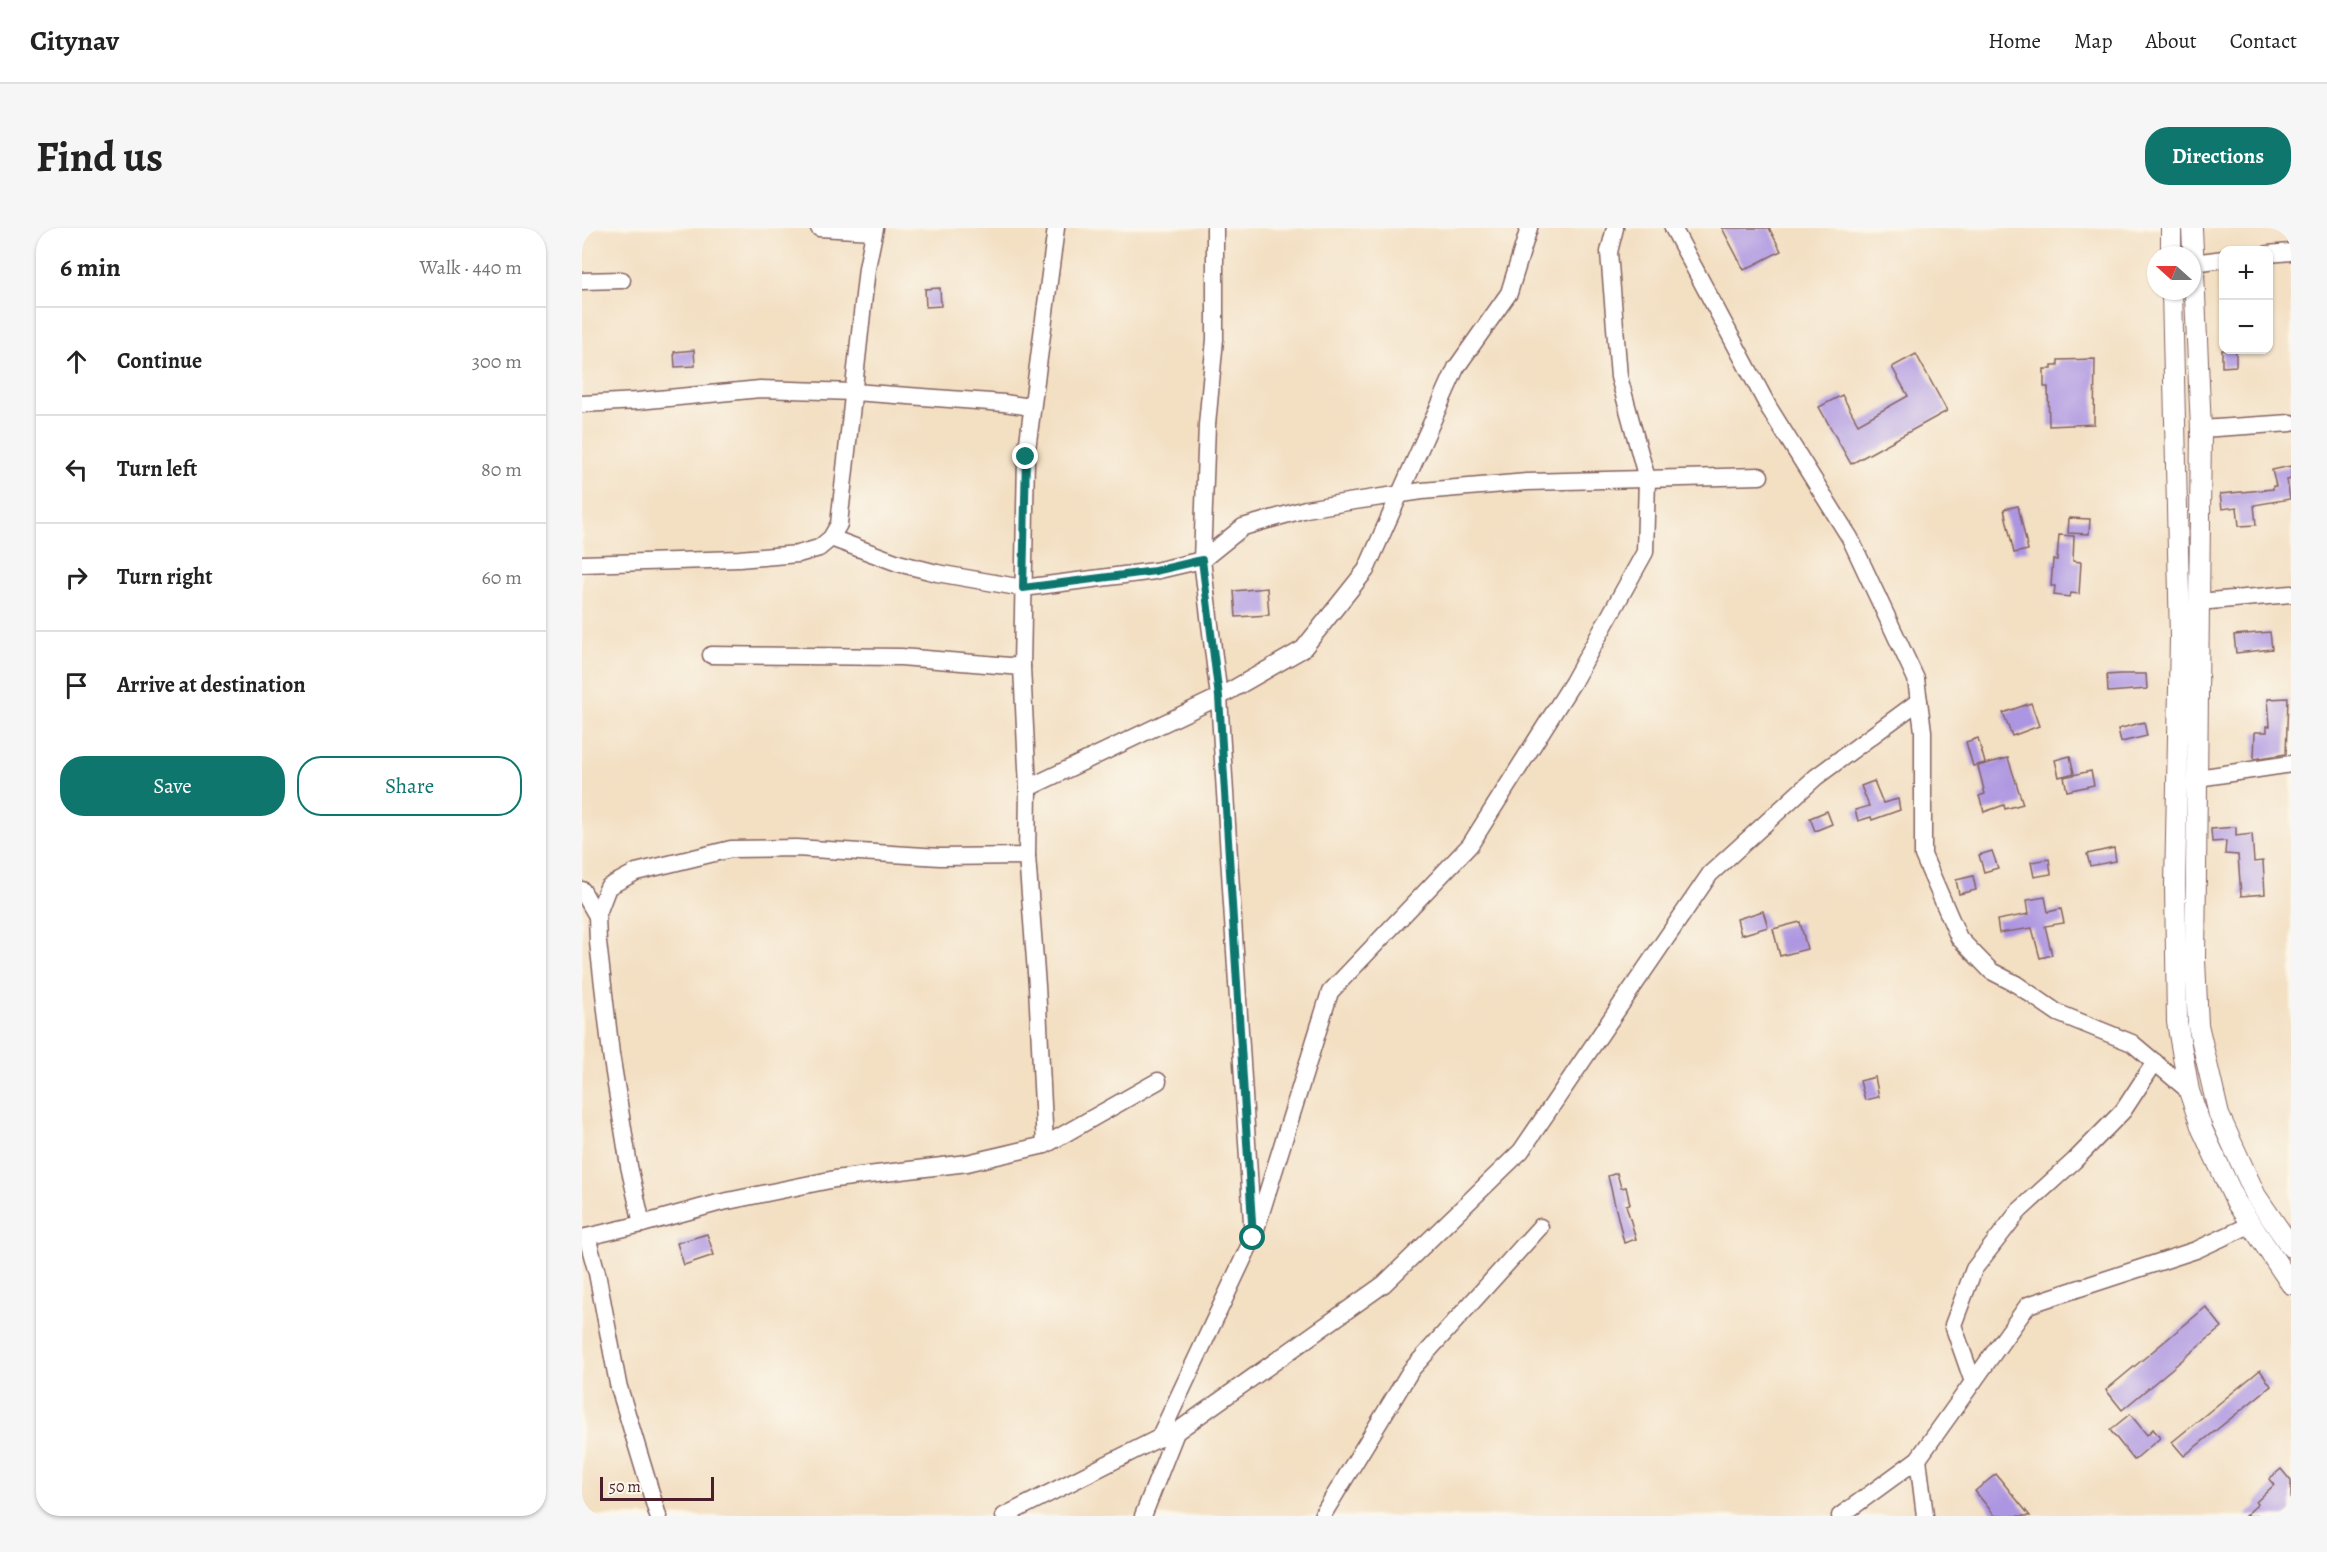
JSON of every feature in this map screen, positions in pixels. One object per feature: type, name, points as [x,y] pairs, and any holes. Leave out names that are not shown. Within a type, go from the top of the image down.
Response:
[{"type":"street","points":[[582,564],[739,559],[798,554],[819,548],[831,538],[839,524],[867,268],[874,229],[819,228]]},
{"type":"street","points":[[1046,1145],[1027,856],[1028,788],[1022,667],[1026,457],[1056,228]]},
{"type":"street","points":[[1215,228],[1215,339],[1207,426],[1202,560],[1219,697],[1253,1238]]},
{"type":"street","points":[[1028,788],[1219,697],[1303,649],[1366,570],[1456,368],[1509,293],[1529,228]]},
{"type":"street","points":[[1159,1438],[1253,1238],[1330,992],[1470,845],[1572,682],[1645,552],[1647,479],[1619,377],[1609,252],[1615,228]]},
{"type":"street","points":[[1673,228],[1769,408],[1850,538],[1917,679],[1923,731],[1923,855],[1959,938],[1991,972],[2016,984],[2058,1013],[2132,1043],[2189,1091]]},
{"type":"street","points":[[2171,228],[2171,246]]},
{"type":"street","points":[[2192,228],[2193,246]]},
{"type":"street","points":[[2273,254],[2291,252]]},
{"type":"street","points":[[2201,262],[2219,260]]},
{"type":"street","points":[[582,280],[622,280]]},
{"type":"street","points":[[2172,300],[2180,638],[2175,988],[2177,1023],[2189,1091],[2202,1129],[2236,1202],[2291,1284]]},
{"type":"street","points":[[2195,300],[2200,429],[2195,960],[2198,1025],[2219,1115],[2256,1196],[2291,1247]]},
{"type":"street","points":[[582,404],[760,389],[854,392],[1031,407]]},
{"type":"street","points":[[2200,429],[2291,423]]},
{"type":"street","points":[[831,538],[898,563],[937,573],[1023,588],[1155,571],[1202,560],[1243,527],[1306,509],[1401,494],[1527,482],[1760,476]]},
{"type":"street","points":[[2198,602],[2291,594]]},
{"type":"street","points":[[711,655],[901,657],[1022,667]]},
{"type":"street","points":[[1004,1516],[1159,1438],[1176,1432],[1384,1284],[1521,1151],[1710,874],[1815,777],[1919,701]]},
{"type":"street","points":[[2198,778],[2291,764]]},
{"type":"street","points":[[2177,781],[2198,801]]},
{"type":"street","points":[[642,1224],[629,1166],[611,1054],[598,942],[597,916],[608,887],[636,872],[731,849],[796,848],[940,857],[1027,856]]},
{"type":"street","points":[[583,894],[597,916]]},
{"type":"street","points":[[1973,1382],[1953,1325],[1974,1269],[2019,1211],[2123,1111],[2156,1062]]},
{"type":"street","points":[[658,1516],[618,1384],[597,1273],[585,1237],[718,1203],[836,1179],[967,1163],[1046,1145],[1158,1081]]},
{"type":"street","points":[[1840,1516],[1918,1459],[2028,1305],[2196,1250],[2250,1225]]},
{"type":"street","points":[[1322,1516],[1412,1370],[1540,1227]]},
{"type":"street","points":[[1143,1516],[1176,1432]]},
{"type":"street","points":[[1918,1459],[1924,1516]]},
{"type":"building","points":[[1722,228],[1769,228],[1781,251],[1744,270]]},
{"type":"building","points":[[940,288],[941,306],[926,307],[925,289]]},
{"type":"building","points":[[694,350],[695,366],[675,367],[674,352]]},
{"type":"building","points":[[1916,354],[1947,411],[1851,464],[1819,407],[1842,395],[1858,424],[1908,396],[1892,367]]},
{"type":"building","points":[[2222,354],[2236,354],[2236,366],[2222,367]]},
{"type":"building","points":[[2095,359],[2094,424],[2049,426],[2048,387],[2044,387],[2044,369],[2052,369],[2052,365],[2058,365],[2058,360]]},
{"type":"building","points":[[2291,466],[2291,479],[2287,480],[2290,499],[2254,505],[2256,525],[2239,526],[2237,507],[2222,509],[2220,494],[2273,489],[2273,486],[2276,486],[2272,470]]},
{"type":"building","points":[[2018,506],[2028,550],[2014,553],[2004,509]]},
{"type":"building","points":[[2069,518],[2090,519],[2089,534],[2068,533]]},
{"type":"building","points":[[2059,535],[2074,536],[2073,561],[2081,562],[2079,594],[2071,593],[2070,597],[2054,595],[2055,586],[2051,586],[2053,559],[2057,560]]},
{"type":"building","points":[[1267,588],[1269,615],[1236,617],[1234,591]]},
{"type":"building","points":[[2270,632],[2272,649],[2236,653],[2234,635]]},
{"type":"building","points":[[2146,674],[2147,689],[2108,692],[2107,675]]},
{"type":"building","points":[[2288,698],[2286,754],[2254,759],[2255,732],[2267,732],[2267,726],[2270,726],[2268,699]]},
{"type":"building","points":[[2031,703],[2039,726],[2012,736],[2003,713]]},
{"type":"building","points":[[2144,722],[2147,736],[2121,742],[2118,729]]},
{"type":"building","points":[[1978,738],[1985,763],[1973,766],[1966,742]]},
{"type":"building","points":[[2070,756],[2074,773],[2059,777],[2055,760]]},
{"type":"building","points":[[2008,758],[2023,804],[2005,809],[2004,805],[1984,812],[1979,796],[1985,794],[1978,766]]},
{"type":"building","points":[[2091,771],[2094,785],[2067,791],[2064,777]]},
{"type":"building","points":[[1874,781],[1883,803],[1898,799],[1900,810],[1872,820],[1871,817],[1858,821],[1855,810],[1869,806],[1861,786]]},
{"type":"building","points":[[1827,811],[1832,824],[1815,831],[1810,818]]},
{"type":"building","points":[[2236,827],[2236,836],[2252,834],[2254,862],[2263,861],[2265,894],[2241,896],[2238,855],[2225,854],[2226,841],[2212,842],[2211,829]]},
{"type":"building","points":[[2114,848],[2116,861],[2090,866],[2087,854]]},
{"type":"building","points":[[1992,851],[1998,868],[1984,872],[1979,855]]},
{"type":"building","points":[[2049,859],[2051,874],[2034,877],[2031,862]]},
{"type":"building","points":[[1973,876],[1976,890],[1959,894],[1956,880]]},
{"type":"building","points":[[2045,897],[2048,912],[2061,909],[2064,923],[2045,926],[2052,955],[2040,958],[2032,928],[1999,933],[1997,920],[2029,914],[2027,900]]},
{"type":"building","points":[[1763,911],[1768,927],[1741,935],[1737,919]]},
{"type":"building","points":[[1800,922],[1807,949],[1780,956],[1773,929]]},
{"type":"building","points":[[1875,1077],[1879,1097],[1865,1100],[1860,1081]]},
{"type":"building","points":[[1617,1173],[1621,1188],[1626,1187],[1630,1204],[1626,1205],[1636,1239],[1624,1243],[1608,1176]]},
{"type":"building","points":[[707,1234],[714,1255],[684,1265],[677,1243]]},
{"type":"building","points":[[2206,1307],[2222,1327],[2122,1410],[2106,1390]]},
{"type":"building","points":[[2260,1370],[2271,1386],[2184,1456],[2172,1442]]},
{"type":"building","points":[[2130,1414],[2147,1435],[2153,1429],[2160,1438],[2134,1460],[2110,1430]]},
{"type":"building","points":[[2281,1469],[2291,1481],[2291,1511],[2285,1516],[2245,1516],[2274,1485],[2269,1479]]},
{"type":"building","points":[[1996,1474],[2030,1516],[1995,1516],[1975,1491]]},
{"type":"route","points":[[1026,457],[1023,588],[1155,571],[1202,560],[1219,697],[1253,1238]]}]
